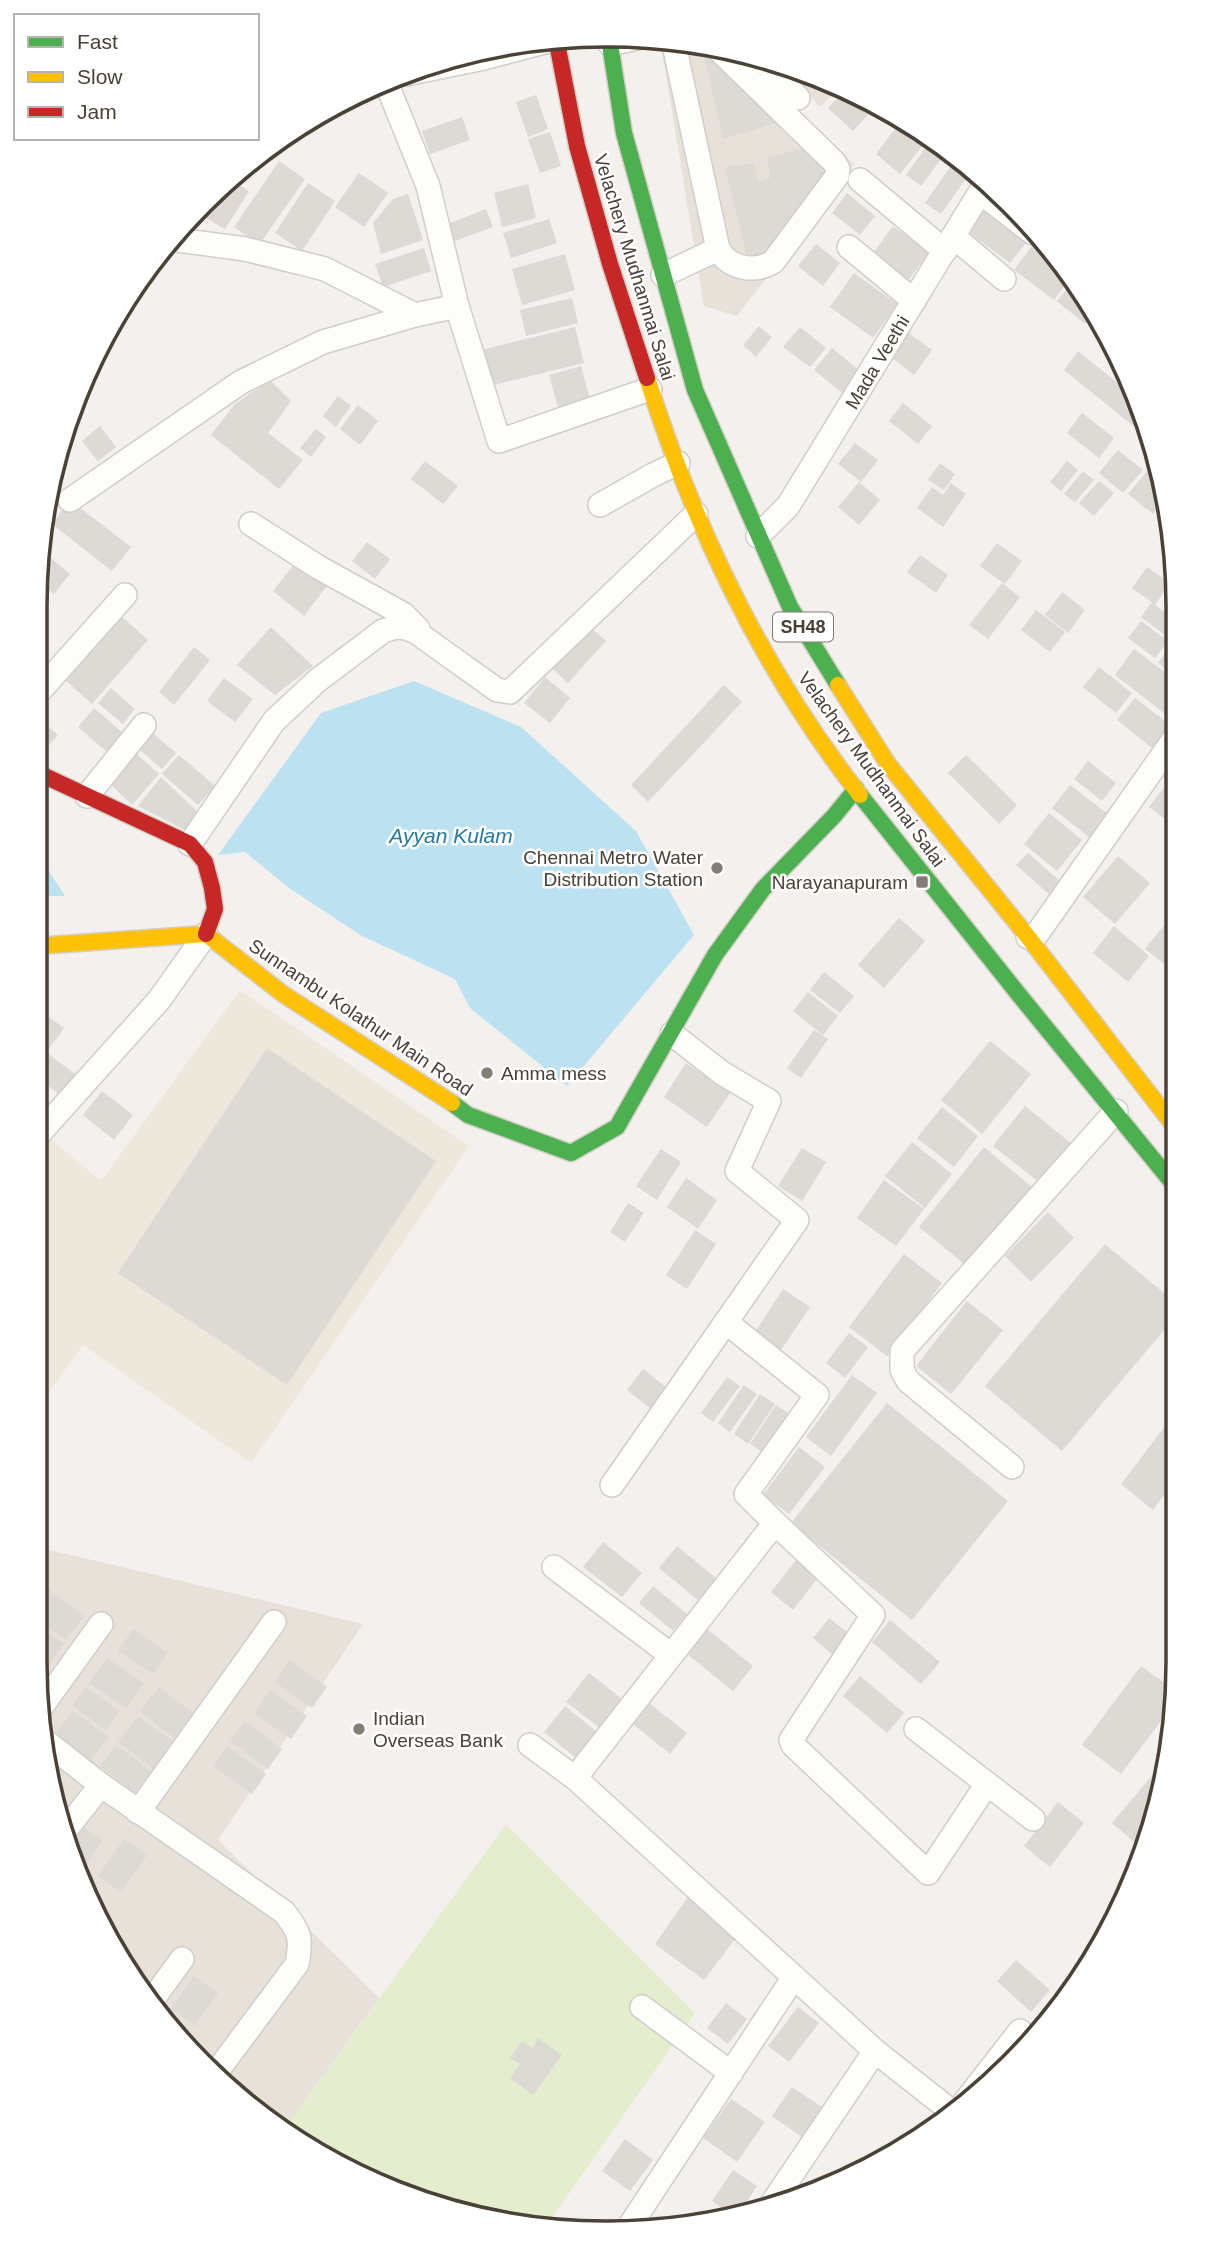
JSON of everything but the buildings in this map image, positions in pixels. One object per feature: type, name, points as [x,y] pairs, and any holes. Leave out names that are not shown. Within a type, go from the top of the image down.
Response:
[{"type":"main road","name":"Velachery Mudhanmai Salai","points":[[611,47],[624,133],[695,390],[790,607],[888,764],[1028,937],[1166,1116]]},
{"type":"main road","name":"Velachery Mudhanmai Salai","points":[[558,49],[577,146],[610,264],[650,389],[696,514],[753,634],[804,717],[856,789],[1166,1175]]},
{"type":"main road","points":[[47,777],[190,844],[205,862],[215,909],[206,934],[47,945]]},
{"type":"main road","name":"Sunnambu Kolathur Main Road","points":[[206,934],[283,994],[433,1089],[468,1115],[571,1153],[617,1127],[715,955],[763,889],[834,816],[856,789]]},
{"type":"street","points":[[676,52],[718,249],[730,262],[753,269],[763,268],[774,262],[837,176],[838,169],[834,162],[731,61]]},
{"type":"street","points":[[775,73],[797,99]]},
{"type":"street","points":[[390,91],[428,186],[457,306],[499,441],[650,389]]},
{"type":"street","points":[[860,180],[949,244],[1004,279]]},
{"type":"street","name":"Mada Veethi","points":[[758,536],[788,506],[981,192]]},
{"type":"street","points":[[184,241],[245,249],[325,269],[415,315]]},
{"type":"street","points":[[849,247],[914,301]]},
{"type":"street","points":[[663,275],[718,249]]},
{"type":"street","points":[[70,500],[241,382],[323,342],[415,315],[457,306]]},
{"type":"street","points":[[600,505],[678,463]]},
{"type":"street","points":[[190,844],[274,721],[318,680],[383,631],[396,626],[407,628],[497,690],[510,692],[696,514]]},
{"type":"street","points":[[251,524],[318,567],[403,614],[424,638]]},
{"type":"street","points":[[47,683],[125,595]]},
{"type":"street","points":[[87,796],[144,725]]},
{"type":"street","points":[[1028,937],[1037,934],[1166,755]]},
{"type":"street","points":[[47,1125],[159,1000],[206,934]]},
{"type":"street","points":[[612,1485],[797,1220],[737,1171],[769,1101],[722,1073],[672,1034]]},
{"type":"street","points":[[1012,1466],[908,1381],[902,1370],[902,1351],[1116,1111]]},
{"type":"street","points":[[726,1322],[817,1395],[746,1494],[873,1615],[791,1740],[793,1745],[928,1873],[987,1784]]},
{"type":"street","points":[[575,1778],[775,1524]]},
{"type":"street","points":[[554,1567],[671,1655]]},
{"type":"street","points":[[138,1812],[274,1622]]},
{"type":"street","points":[[48,1698],[101,1624]]},
{"type":"street","points":[[916,1729],[1033,1819]]},
{"type":"street","points":[[530,1745],[575,1778],[874,2051],[945,2106]]},
{"type":"street","points":[[54,1748],[138,1812],[284,1912],[296,1927],[301,1944],[297,1964],[221,2066]]},
{"type":"street","points":[[71,1823],[101,1785]]},
{"type":"street","points":[[157,1993],[182,1959]]},
{"type":"street","points":[[633,2220],[794,1977]]},
{"type":"street","points":[[642,2007],[732,2073]]},
{"type":"street","points":[[994,2064],[1020,2031]]},
{"type":"street","points":[[779,2193],[874,2051]]},
{"type":"shaded area","points":[[662,50],[749,66],[854,164],[737,316],[704,306]]},
{"type":"shaded area","points":[[797,81],[832,95],[820,107]]},
{"type":"shaded area","points":[[240,990],[469,1146],[251,1463],[83,1345],[47,1394],[47,1136],[101,1181]]},
{"type":"shaded area","points":[[47,1547],[363,1624],[218,1840],[379,1998],[290,2122],[266,2105],[211,2057],[163,2002],[122,1941],[105,1909],[90,1876],[66,1806],[58,1771],[48,1698]]},
{"type":"green space","points":[[506,1824],[695,2013],[552,2218],[497,2210],[427,2191],[359,2163],[290,2122]]},
{"type":"water","name":"Ayyan Kulam","points":[[414,681],[521,727],[636,831],[694,935],[567,1086],[470,1008],[455,979],[362,936],[289,888],[245,852],[218,855],[321,713]]},
{"type":"water","points":[[47,868],[65,896],[47,896]]},
{"type":"traffic: fast","points":[[610,47],[624,133],[695,390],[790,607],[838,685]]},
{"type":"traffic: fast","points":[[452,1103],[468,1115],[571,1153],[617,1127],[715,955],[763,889],[834,816],[856,789]]},
{"type":"traffic: fast","points":[[860,795],[1166,1175]]},
{"type":"traffic: slow","points":[[647,378],[686,489],[735,596],[792,698],[860,795]]},
{"type":"traffic: slow","points":[[838,685],[888,764],[1028,937],[1166,1115]]},
{"type":"traffic: slow","points":[[47,945],[206,934],[283,994],[452,1103]]},
{"type":"traffic: jam","points":[[558,49],[577,146],[610,264],[647,378]]},
{"type":"traffic: jam","points":[[47,777],[190,844],[205,862],[212,888],[215,909],[206,934]]},
{"type":"place","name":"Chennai Metro Water Distribution Station","points":[[717,868]]},
{"type":"place","name":"Narayanapuram","points":[[922,882]]},
{"type":"place","name":"Amma mess","points":[[487,1073]]},
{"type":"place","name":"Indian Overseas Bank","points":[[359,1729]]}]
